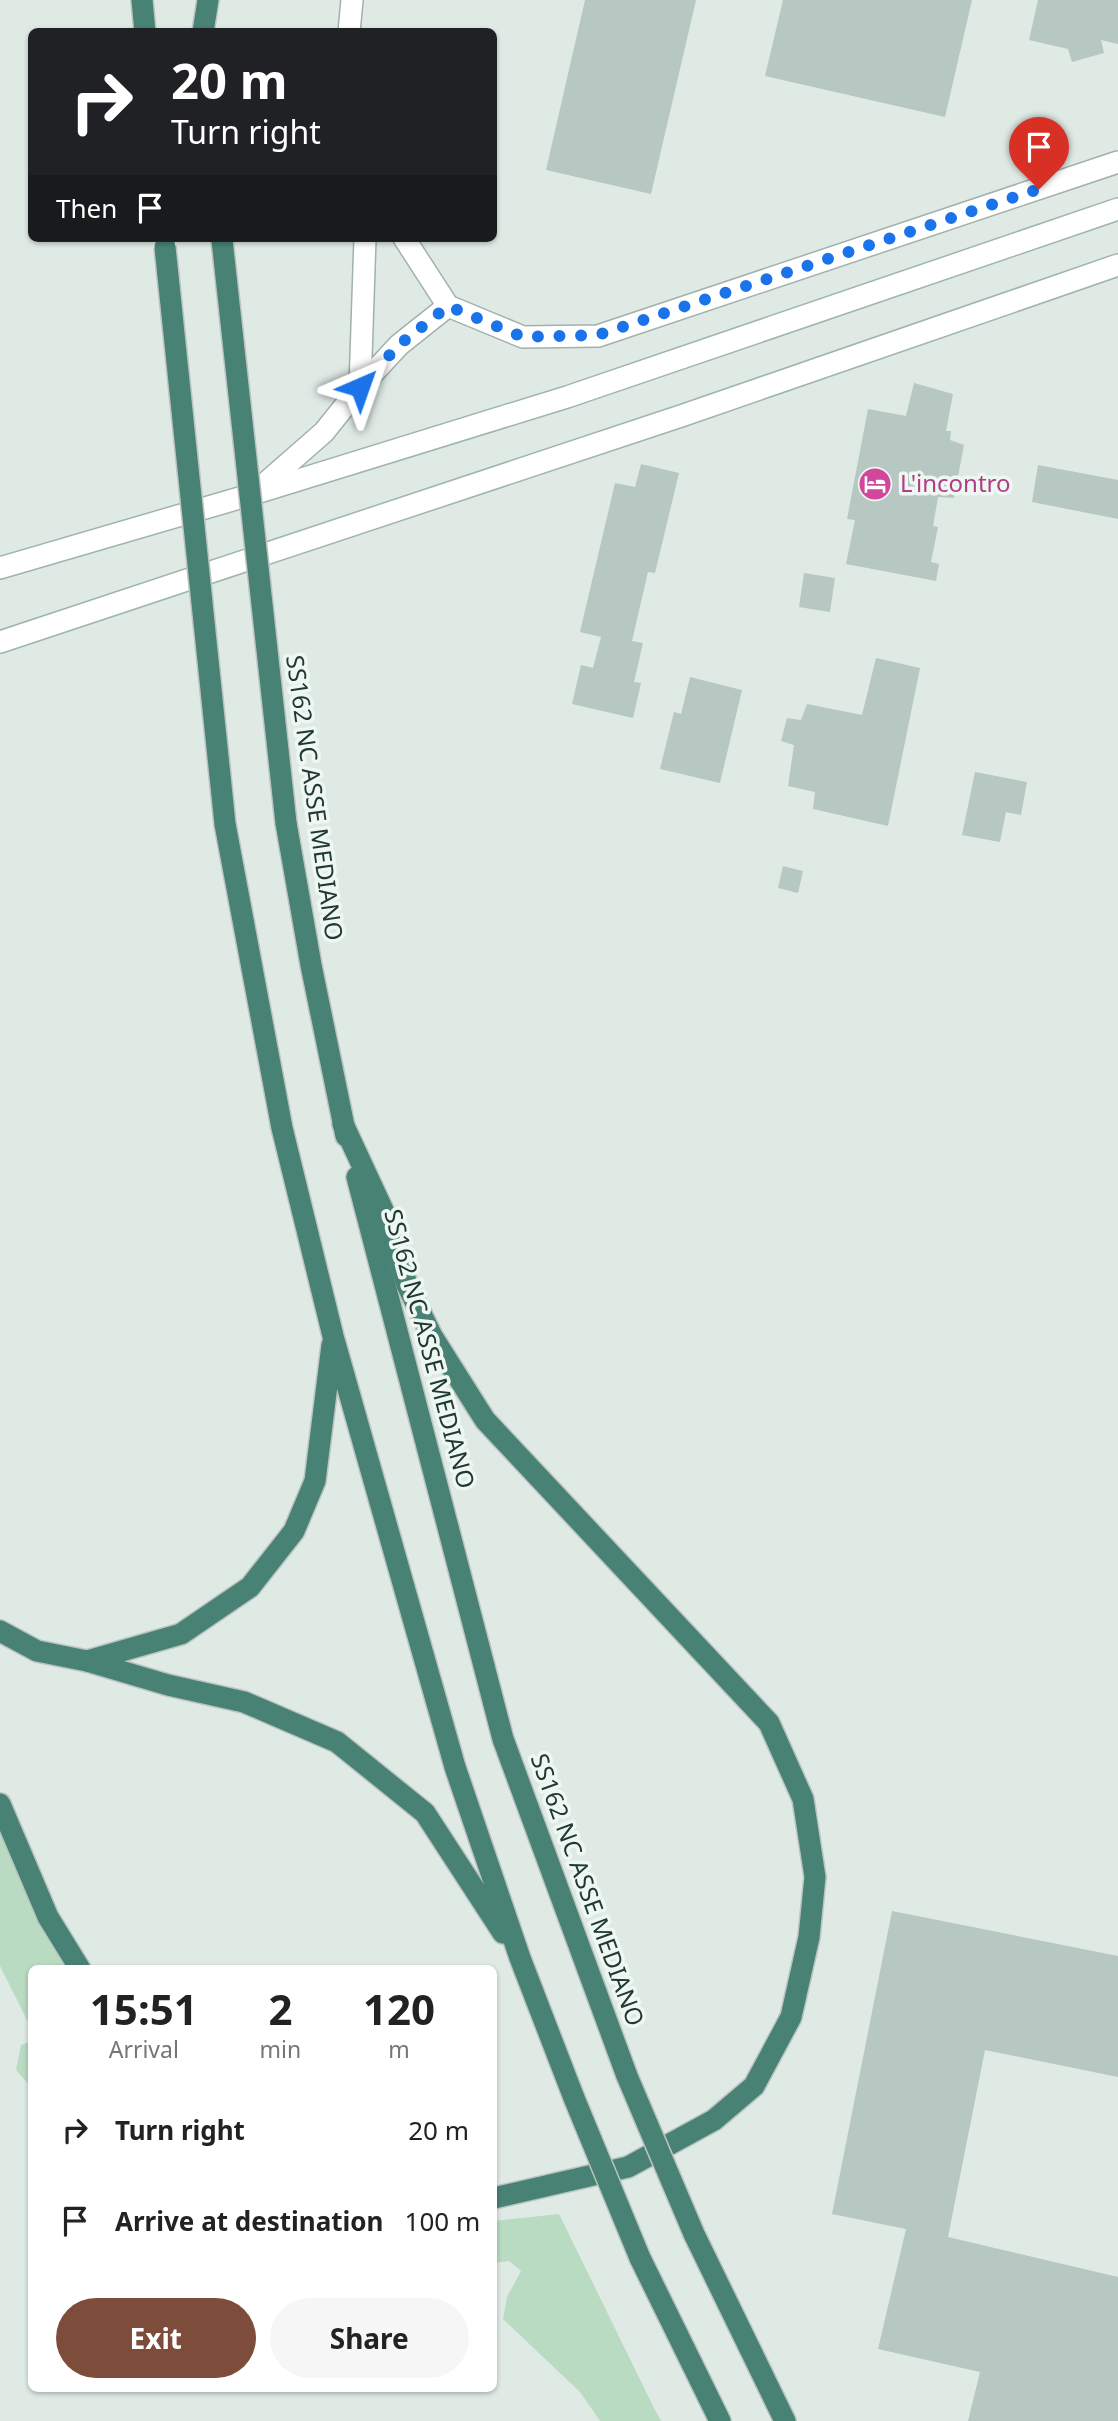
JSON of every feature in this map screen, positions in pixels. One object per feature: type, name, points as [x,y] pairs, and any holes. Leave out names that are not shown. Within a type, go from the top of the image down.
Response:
[{"type":"highway","points":[[142,0],[145,28]]},
{"type":"highway","points":[[193,0],[195,28]]},
{"type":"highway","points":[[204,28],[208,0]]},
{"type":"highway","points":[[165,242],[225,824],[282,1128],[333,1336],[455,1767],[520,1958],[640,2258],[720,2421]]},
{"type":"highway","name":"SS162 NC ASSE MEDIANO","points":[[222,242],[286,823],[343,1124],[503,1739],[627,2076],[694,2234],[785,2421]]},
{"type":"highway","points":[[343,1124],[388,1223],[407,1285],[432,1336],[485,1420],[769,1723],[803,1799],[815,1877],[809,1937],[791,2017],[754,2086],[714,2120],[628,2167],[497,2197]]},
{"type":"highway","points":[[87,1661],[181,1634],[250,1587],[295,1531],[315,1481],[333,1336]]},
{"type":"highway","points":[[0,1631],[37,1651],[87,1661],[168,1685],[244,1702],[337,1742],[425,1813],[520,1958]]},
{"type":"highway","points":[[0,1804],[48,1917],[78,1965]]},
{"type":"main road","points":[[349,28],[352,0]]},
{"type":"main road","points":[[407,242],[448,306],[523,337],[598,335],[1118,162]]},
{"type":"main road","points":[[0,568],[253,494],[567,397],[1118,209]]},
{"type":"main road","points":[[360,387],[365,242]]},
{"type":"main road","points":[[0,642],[681,416],[1118,265]]},
{"type":"main road","points":[[253,494],[324,432],[360,387],[399,345],[448,306]]},
{"type":"green space","points":[[0,1824],[70,1965],[28,1965],[28,2022],[0,1966]]},
{"type":"green space","points":[[28,2042],[28,2084],[16,2070],[21,2045]]},
{"type":"green space","points":[[559,2214],[661,2421],[600,2421],[580,2392],[503,2319],[507,2297],[521,2271],[509,2261],[497,2263],[497,2221]]},
{"type":"building","points":[[585,0],[696,0],[651,194],[546,170]]},
{"type":"building","points":[[783,0],[972,0],[945,117],[765,76]]},
{"type":"building","points":[[1038,0],[1118,0],[1118,44],[1101,40],[1104,53],[1072,62],[1068,49],[1029,40]]},
{"type":"building","points":[[914,383],[953,394],[946,431],[951,431],[950,440],[964,445],[954,498],[938,497],[933,526],[938,527],[931,562],[939,564],[936,581],[846,564],[855,520],[847,519],[868,409],[906,416]]},
{"type":"building","points":[[641,464],[679,473],[655,573],[648,572],[632,641],[643,643],[634,682],[641,683],[633,718],[572,704],[581,665],[593,668],[601,637],[580,632],[615,483],[635,487]]},
{"type":"building","points":[[1038,465],[1118,480],[1118,519],[1032,502]]},
{"type":"building","points":[[804,573],[835,578],[830,612],[799,607]]},
{"type":"building","points":[[876,658],[920,668],[888,826],[813,809],[815,792],[788,786],[794,745],[781,741],[787,718],[801,720],[807,704],[862,715]]},
{"type":"building","points":[[690,677],[742,690],[720,783],[660,769],[674,712],[681,714]]},
{"type":"building","points":[[975,772],[1027,782],[1021,815],[1006,812],[1000,842],[962,835]]},
{"type":"building","points":[[783,866],[803,871],[798,893],[778,888]]},
{"type":"building","points":[[892,1911],[1118,1956],[1118,2077],[985,2050],[948,2237],[1118,2277],[1118,2421],[968,2421],[980,2372],[878,2349],[906,2229],[832,2214]]},
{"type":"place","name":"L'incontro","points":[[875,484]]},
{"type":"route","points":[[360,387],[399,345],[448,306],[523,337],[598,335],[1039,189]]}]
